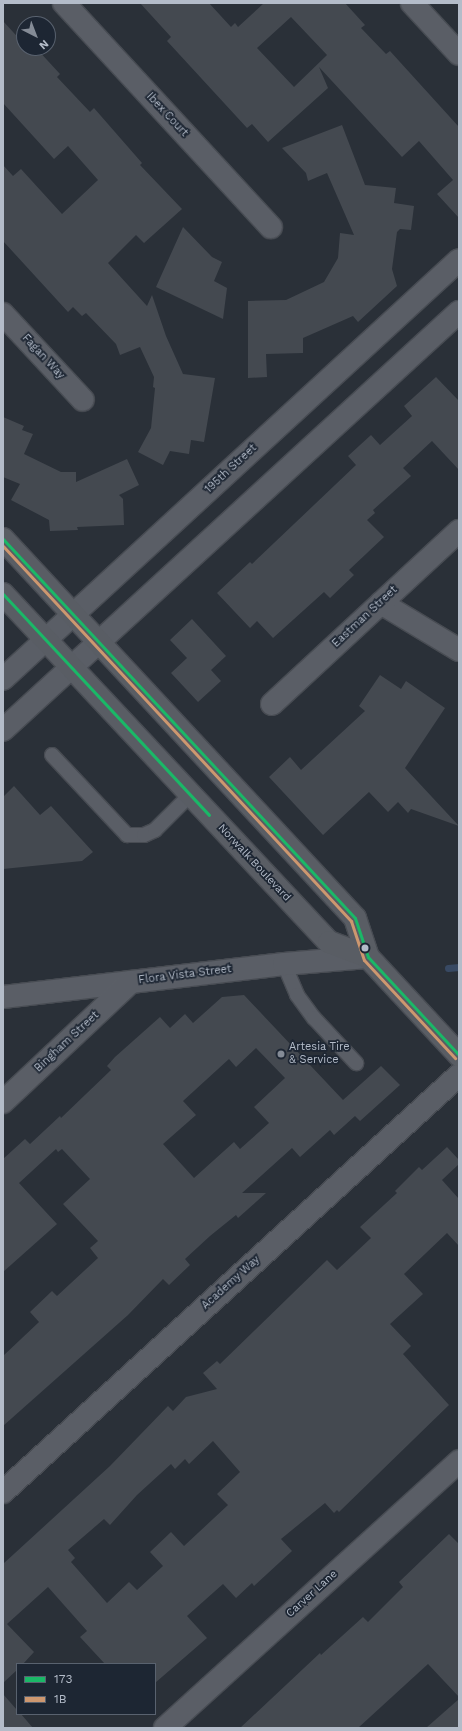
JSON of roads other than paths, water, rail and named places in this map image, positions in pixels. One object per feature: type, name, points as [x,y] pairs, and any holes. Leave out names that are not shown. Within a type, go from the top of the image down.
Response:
[{"type":"main road","name":"Norwalk Boulevard","points":[[3,539],[355,918],[368,957],[459,1055]]},
{"type":"main road","name":"Norwalk Boulevard","points":[[3,594],[329,942],[368,957]]},
{"type":"street","name":"Ibex Court","points":[[64,3],[271,227]]},
{"type":"street","points":[[412,3],[459,54]]},
{"type":"street","name":"195th Street","points":[[3,678],[459,260]]},
{"type":"street","points":[[3,730],[99,644],[459,312]]},
{"type":"street","name":"Fagan Way","points":[[3,314],[82,400]]},
{"type":"street","name":"Eastman Street","points":[[272,704],[459,531]]},
{"type":"street","points":[[381,603],[459,650]]},
{"type":"street","name":"Flora Vista Street","points":[[3,997],[284,964],[368,957]]},
{"type":"street","name":"Bingham Street","points":[[3,1102],[131,982]]},
{"type":"street","name":"Academy Way","points":[[3,1492],[459,1075]]},
{"type":"street","name":"Carver Lane","points":[[165,1728],[459,1460]]},
{"type":"lane","points":[[52,755],[127,835],[144,835],[155,830],[190,795]]},
{"type":"lane","points":[[284,964],[297,995],[314,1018],[356,1063]]},
{"type":"waterway","points":[[448,968],[459,967]]},
{"type":"place","name":"Artesia Tire & Service","points":[[281,1054]]}]
